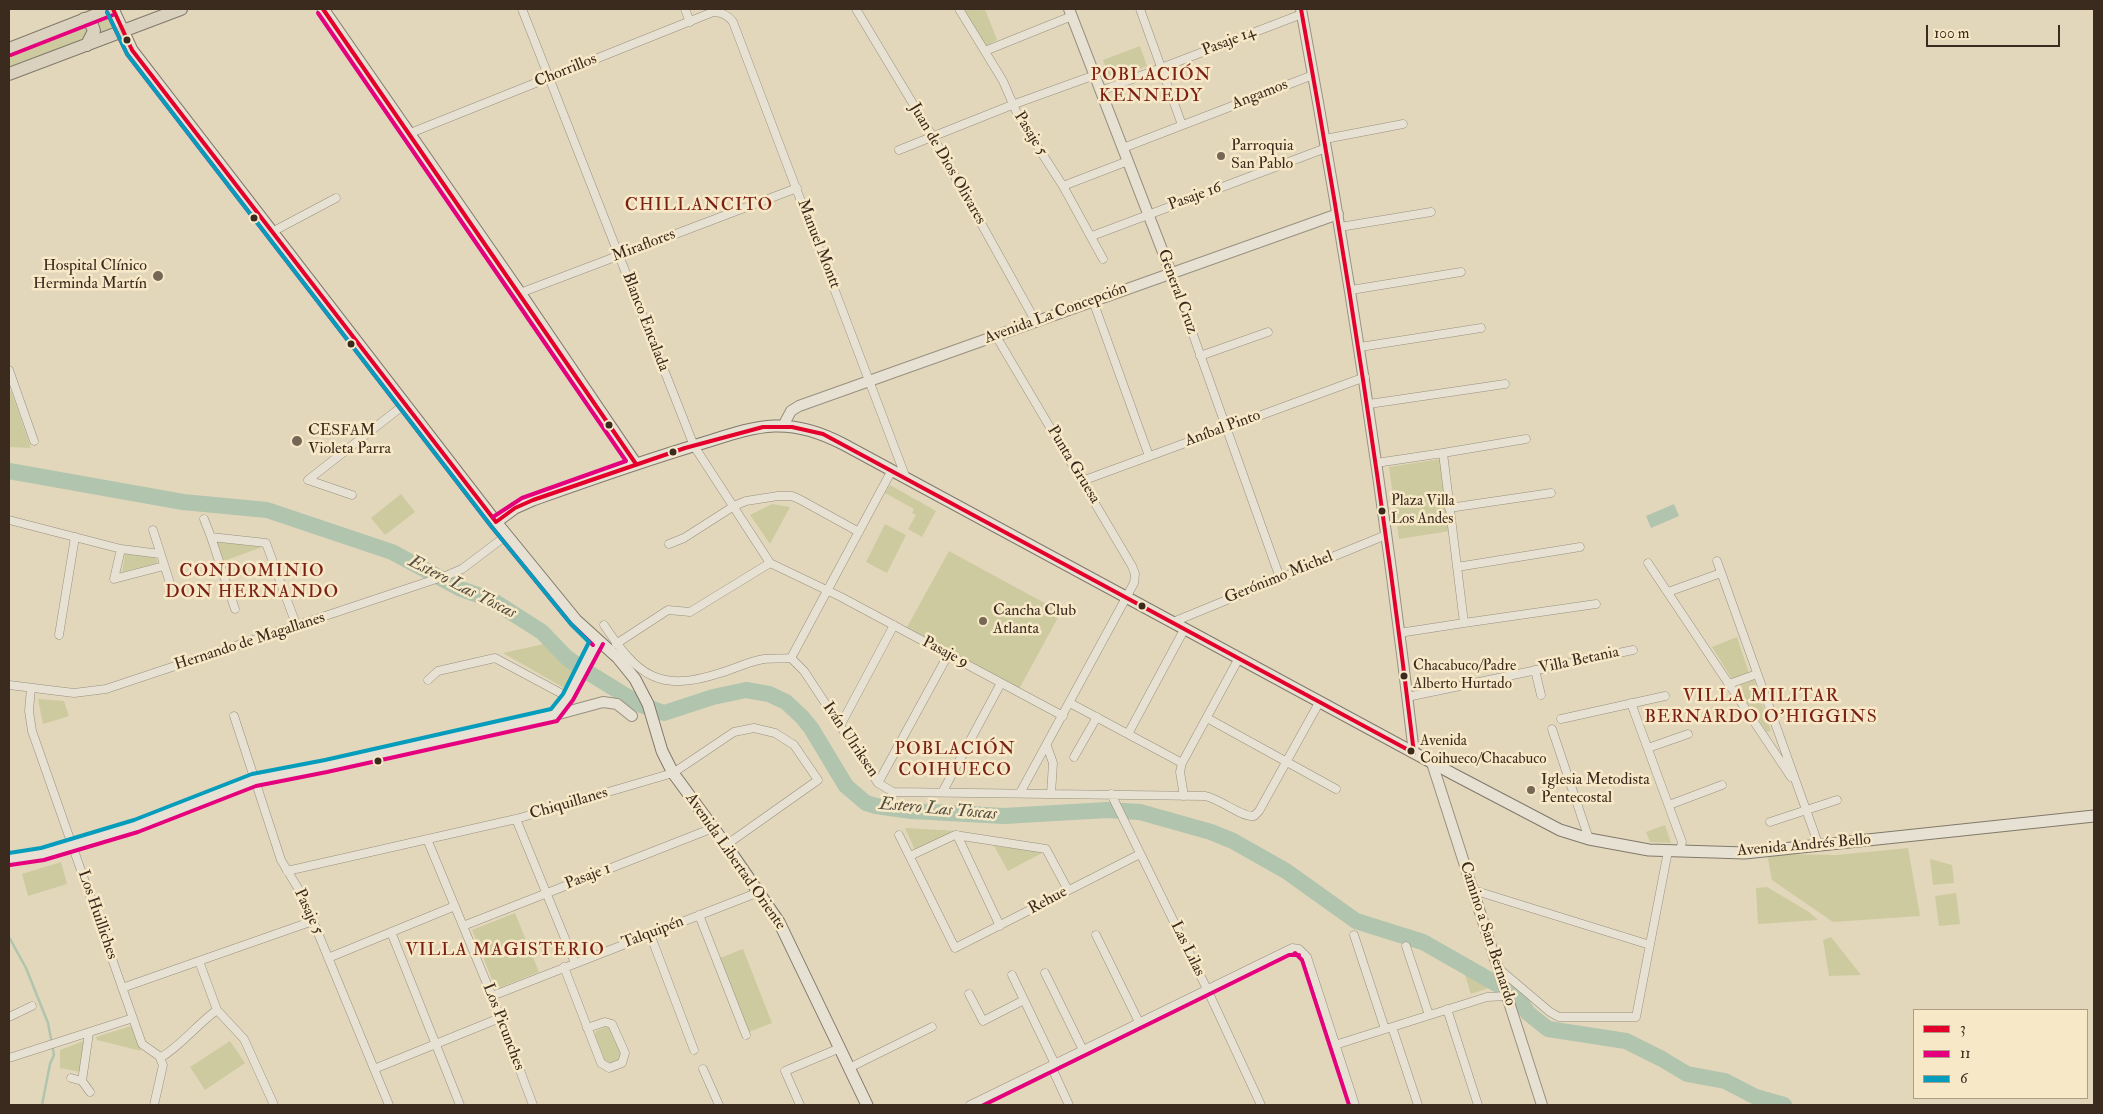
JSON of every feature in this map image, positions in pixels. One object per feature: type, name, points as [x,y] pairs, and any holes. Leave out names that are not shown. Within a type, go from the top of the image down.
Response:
[{"type":"main road","points":[[9,48],[112,9]]},
{"type":"main road","name":"Avenida Libertad Oriente","points":[[112,9],[132,50],[496,522],[576,620],[597,640],[613,648],[635,679],[648,704],[662,751],[673,773],[759,892],[788,939],[867,1105]]},
{"type":"main road","points":[[9,74],[181,9]]},
{"type":"main road","points":[[323,9],[636,464]]},
{"type":"main road","points":[[84,19],[92,25],[94,31],[86,45]]},
{"type":"main road","name":"Avenida Andrés Bello","points":[[496,522],[524,504],[636,464],[694,446],[752,429],[783,426],[802,429],[823,434],[892,470],[1540,820],[1589,839],[1634,848],[1745,854],[2094,816]]},
{"type":"street","name":"Blanco Encalada","points":[[522,9],[694,446],[770,563]]},
{"type":"street","points":[[685,9],[690,22]]},
{"type":"street","name":"Juan de Dios Olivares","points":[[856,9],[933,137],[1036,322]]},
{"type":"street","name":"Pasaje 5","points":[[959,9],[1003,81],[1012,105],[1063,186],[1103,259]]},
{"type":"street","points":[[1140,9],[1182,125]]},
{"type":"street","points":[[1301,11],[1326,144],[1365,376],[1414,753]]},
{"type":"street","name":"Pasaje 14","points":[[1101,91],[1301,11]]},
{"type":"street","name":"Chorrillos","points":[[408,134],[713,12],[725,14]]},
{"type":"street","points":[[985,51],[1070,12]]},
{"type":"street","name":"General Cruz","points":[[1070,12],[1171,272],[1280,578]]},
{"type":"street","name":"Manuel Montt","points":[[725,14],[733,22],[906,478]]},
{"type":"street","points":[[899,150],[1012,105],[1095,75]]},
{"type":"street","name":"Angamos","points":[[1123,148],[1313,75]]},
{"type":"street","points":[[1326,144],[1403,124]]},
{"type":"street","name":"Pasaje 16","points":[[1092,236],[1326,144]]},
{"type":"street","points":[[1063,186],[1128,161]]},
{"type":"street","name":"Miraflores","points":[[520,293],[797,188]]},
{"type":"street","points":[[272,232],[336,198]]},
{"type":"street","points":[[1340,227],[1431,212]]},
{"type":"street","name":"Avenida La Concepción","points":[[783,426],[791,411],[799,406],[1338,214]]},
{"type":"street","points":[[1351,290],[1461,272]]},
{"type":"street","points":[[1093,301],[1149,456]]},
{"type":"street","points":[[1360,347],[1481,328]]},
{"type":"street","points":[[1200,356],[1268,332]]},
{"type":"street","name":"Punta Gruesa","points":[[996,336],[1134,570],[1134,583],[1020,793]]},
{"type":"street","points":[[9,370],[10,380],[34,441]]},
{"type":"street","name":"Aníbal Pinto","points":[[1082,481],[1365,376]]},
{"type":"street","points":[[1369,404],[1505,384]]},
{"type":"street","points":[[352,495],[308,480],[405,404]]},
{"type":"street","points":[[1376,463],[1526,439]]},
{"type":"street","points":[[1442,453],[1464,623]]},
{"type":"street","points":[[604,626],[613,648],[638,668],[663,680],[692,681],[763,660],[791,658],[892,470]]},
{"type":"street","points":[[1450,508],[1551,494]]},
{"type":"street","points":[[669,544],[689,536],[734,506],[746,501],[767,497],[792,496],[859,532]]},
{"type":"street","points":[[204,519],[235,608]]},
{"type":"street","points":[[9,520],[121,549],[160,554]]},
{"type":"street","points":[[153,530],[170,583]]},
{"type":"street","name":"Hernando de Magallanes","points":[[9,685],[74,693],[106,689],[448,576],[462,569],[507,535]]},
{"type":"street","name":"Gerónimo Michel","points":[[1173,622],[1386,535]]},
{"type":"street","points":[[59,635],[75,537]]},
{"type":"street","points":[[211,537],[266,543],[297,627]]},
{"type":"street","points":[[1457,567],[1580,547]]},
{"type":"street","points":[[121,549],[114,579],[164,566]]},
{"type":"street","points":[[1717,561],[1819,846]]},
{"type":"street","points":[[613,648],[668,610],[690,612],[770,563],[827,592]]},
{"type":"street","points":[[1648,563],[1798,787]]},
{"type":"street","points":[[1668,592],[1721,573]]},
{"type":"street","name":"Pasaje 9","points":[[827,592],[841,597],[1063,716]]},
{"type":"street","points":[[1399,633],[1596,604]]},
{"type":"street","points":[[840,726],[894,625]]},
{"type":"street","points":[[1128,734],[1185,628]]},
{"type":"street","points":[[555,715],[568,698],[597,640]]},
{"type":"street","name":"Villa Betania","points":[[1407,698],[1633,650]]},
{"type":"street","points":[[878,783],[948,654]]},
{"type":"street","points":[[428,680],[438,671],[495,658],[568,698]]},
{"type":"street","name":"Iván Ulriksen","points":[[791,658],[804,671],[878,783],[893,792],[943,791],[1211,797],[1247,816],[1254,816],[1259,812],[1287,762]]},
{"type":"street","points":[[1184,796],[1180,772],[1182,763],[1239,658]]},
{"type":"street","points":[[1535,670],[1541,695]]},
{"type":"street","points":[[1729,684],[1757,674]]},
{"type":"street","points":[[943,791],[1002,683]]},
{"type":"street","name":"Los Huilliches","points":[[31,688],[29,711],[32,731],[72,846],[142,1044],[160,1058]]},
{"type":"street","points":[[1561,719],[1665,696]]},
{"type":"street","points":[[1287,762],[1320,701]]},
{"type":"street","points":[[9,859],[42,854],[136,826],[254,780],[326,766],[608,702],[617,704],[632,716]]},
{"type":"street","points":[[1070,703],[1182,763]]},
{"type":"street","points":[[1631,703],[1682,842],[1680,851]]},
{"type":"street","name":"Pasaje 5","points":[[234,716],[281,860],[299,890],[313,921],[389,1105]]},
{"type":"street","points":[[1074,757],[1097,717]]},
{"type":"street","points":[[1207,718],[1336,789]]},
{"type":"street","name":"Chiquillanes","points":[[287,870],[516,819],[673,773],[734,732],[754,728],[775,732],[794,745],[818,780],[726,845]]},
{"type":"street","points":[[1552,729],[1589,839]]},
{"type":"street","points":[[1648,748],[1688,734]]},
{"type":"street","points":[[1047,746],[1053,763],[1051,794]]},
{"type":"street","name":"Camino a San Bernardo","points":[[1432,762],[1542,1105]]},
{"type":"street","points":[[1668,804],[1722,785]]},
{"type":"street","name":"Las Lilas","points":[[1111,794],[1207,989],[1261,1105]]},
{"type":"street","points":[[1770,822],[1838,800]]},
{"type":"street","points":[[516,819],[575,963]]},
{"type":"street","name":"Pasaje 1","points":[[463,926],[714,828]]},
{"type":"street","points":[[899,834],[910,856],[957,836],[1046,849],[1068,890]]},
{"type":"street","points":[[957,836],[1000,926]]},
{"type":"street","name":"Los Picunches","points":[[427,839],[492,996],[533,1105]]},
{"type":"street","points":[[1499,972],[1558,1017],[1636,1017],[1668,851]]},
{"type":"street","name":"Rehue","points":[[910,856],[955,948],[1140,854]]},
{"type":"street","points":[[1472,890],[1650,945]]},
{"type":"street","name":"Talquipén","points":[[492,996],[759,892]]},
{"type":"street","points":[[328,958],[454,906]]},
{"type":"street","points":[[699,915],[746,1035]]},
{"type":"street","points":[[122,988],[313,921]]},
{"type":"street","points":[[391,932],[460,1105]]},
{"type":"street","points":[[650,934],[694,1050]]},
{"type":"street","points":[[1096,935],[1139,1022]]},
{"type":"street","points":[[1354,935],[1418,1105]]},
{"type":"street","points":[[1406,946],[1429,1015]]},
{"type":"street","points":[[970,1105],[1288,948],[1300,949],[1307,957],[1355,1105]]},
{"type":"street","points":[[200,961],[216,1010],[244,1040],[274,1105]]},
{"type":"street","points":[[564,968],[587,1028],[602,1065],[612,1068],[622,1063],[625,1053],[612,1024],[605,1022],[587,1028]]},
{"type":"street","points":[[1045,973],[1083,1050]]},
{"type":"street","points":[[1012,975],[1053,1064],[1069,1105]]},
{"type":"street","points":[[1335,1045],[1447,1009],[1506,993]]},
{"type":"street","points":[[969,994],[983,1021],[1024,1000]]},
{"type":"street","points":[[9,1017],[32,1006]]},
{"type":"street","points":[[1447,1009],[1478,1105]]},
{"type":"street","points":[[154,1105],[163,1065],[160,1058],[175,1049],[203,1020],[216,1010]]},
{"type":"street","points":[[9,1058],[46,1048],[133,1018]]},
{"type":"street","points":[[374,1069],[500,1018]]},
{"type":"street","points":[[850,1068],[932,1027]]},
{"type":"street","points":[[82,1081],[89,1033]]},
{"type":"street","points":[[800,1105],[785,1071],[840,1048]]},
{"type":"street","points":[[703,1069],[719,1105]]},
{"type":"street","points":[[71,1078],[82,1081],[90,1092]]},
{"type":"shaded area","points":[[963,9],[985,9],[997,40],[986,46]]},
{"type":"shaded area","points":[[113,13],[119,28],[9,71],[9,53]]},
{"type":"shaded area","points":[[1140,46],[1147,66],[1111,80],[1103,60]]},
{"type":"shaded area","points":[[11,391],[31,448],[9,447],[9,392]]},
{"type":"shaded area","points":[[1441,459],[1450,531],[1399,539],[1389,467]]},
{"type":"shaded area","points":[[890,485],[936,511],[922,537],[908,529],[916,515],[912,513],[914,509],[885,493]]},
{"type":"shaded area","points":[[401,494],[415,512],[385,535],[371,518]]},
{"type":"shaded area","points":[[772,504],[790,507],[770,544],[750,515]]},
{"type":"shaded area","points":[[1674,504],[1679,516],[1651,528],[1646,516]]},
{"type":"shaded area","points":[[885,524],[906,535],[887,573],[866,562]]},
{"type":"shaded area","points":[[217,542],[262,547],[224,561]]},
{"type":"shaded area","name":"Cancha Club Atlanta","points":[[949,551],[1061,612],[1018,691],[906,629]]},
{"type":"shaded area","points":[[125,554],[155,557],[158,563],[122,572]]},
{"type":"shaded area","points":[[1737,637],[1749,673],[1732,679],[1712,647]]},
{"type":"shaded area","points":[[544,644],[576,674],[566,689],[503,653]]},
{"type":"shaded area","points":[[1754,680],[1771,731],[1767,732],[1736,686]]},
{"type":"shaded area","points":[[38,699],[64,701],[69,716],[43,724]]},
{"type":"shaded area","points":[[1665,825],[1671,843],[1650,842],[1646,832]]},
{"type":"shaded area","points":[[905,828],[957,831],[915,850]]},
{"type":"shaded area","points":[[994,846],[1044,852],[1008,871]]},
{"type":"shaded area","points":[[1908,848],[1920,916],[1833,922],[1772,880],[1767,854],[1836,855]]},
{"type":"shaded area","points":[[1930,859],[1952,865],[1954,883],[1933,885]]},
{"type":"shaded area","points":[[61,862],[67,884],[28,896],[22,874]]},
{"type":"shaded area","points":[[1767,887],[1809,912],[1818,920],[1758,924],[1756,888]]},
{"type":"shaded area","points":[[1956,893],[1960,924],[1939,926],[1935,896]]},
{"type":"shaded area","points":[[515,913],[539,972],[496,989],[472,930]]},
{"type":"shaded area","points":[[1831,937],[1861,975],[1829,976],[1823,940]]},
{"type":"shaded area","points":[[743,949],[772,1023],[749,1032],[720,958]]},
{"type":"shaded area","points":[[1463,969],[1492,987],[1471,994]]},
{"type":"shaded area","points":[[131,1026],[141,1051],[97,1040],[96,1037]]},
{"type":"shaded area","points":[[608,1026],[622,1055],[620,1060],[611,1064],[605,1061],[595,1035],[596,1031]]},
{"type":"shaded area","points":[[84,1041],[80,1072],[60,1068],[60,1050]]},
{"type":"shaded area","points":[[230,1041],[245,1063],[205,1090],[190,1067]]},
{"type":"waterway","name":"Estero Las Toscas","points":[[9,471],[183,502],[267,510],[392,552],[461,589],[492,600],[542,632],[566,657],[581,668],[641,705],[664,713],[713,697],[746,690],[769,694],[786,702],[802,717],[811,728],[846,786],[866,803],[911,811],[1004,816],[1107,810],[1140,812],[1211,832],[1233,841],[1286,871],[1356,921],[1423,942],[1516,995],[1528,1013],[1548,1029],[1626,1041],[1687,1074],[1725,1081],[1756,1097],[1784,1105]]},
{"type":"waterway","points":[[9,937],[26,968],[48,1023],[54,1055],[50,1064],[42,1105]]},
{"type":"transit line","name":"3","points":[[113,9],[132,50],[496,522],[515,508],[533,500],[685,448],[763,427],[792,427],[823,434],[1414,753]]},
{"type":"transit line","name":"3","points":[[323,9],[636,464]]},
{"type":"transit line","name":"3","points":[[1301,9],[1363,380],[1390,566],[1414,753]]},
{"type":"transit line","name":"11","points":[[107,12],[127,54],[491,526],[571,624],[593,645]]},
{"type":"transit line","name":"6","points":[[9,853],[41,848],[134,820],[252,774],[325,760],[551,709],[563,694],[589,642],[571,624],[491,526],[127,54],[107,12]]},
{"type":"transit line","name":"11","points":[[318,13],[626,461],[522,498],[493,517]]},
{"type":"transit line","name":"11","points":[[11,55],[113,15]]},
{"type":"transit line","name":"11","points":[[10,865],[44,860],[138,832],[256,786],[557,721],[573,700],[603,644]]},
{"type":"transit line","name":"11","points":[[1295,953],[1302,960],[1349,1105]]},
{"type":"transit line","name":"11","points":[[984,1105],[1289,955],[1299,955]]},
{"type":"place","name":"Parroquia San Pablo","points":[[1221,156]]},
{"type":"place","name":"Hospital Clínico Herminda Martín","points":[[158,276]]},
{"type":"place","name":"CESFAM Violeta Parra","points":[[297,441]]},
{"type":"place","name":"Plaza Villa Los Andes","points":[[1382,511]]},
{"type":"place","name":"Cancha Club Atlanta","points":[[983,621]]},
{"type":"place","name":"Chacabuco/Padre Alberto Hurtado","points":[[1404,676]]},
{"type":"place","name":"Avenida Coihueco/Chacabuco","points":[[1411,751]]},
{"type":"place","name":"Iglesia Metodista Pentecostal","points":[[1531,790]]},
{"type":"district","name":"POBLACIÓN KENNEDY","points":[[1151,86]]},
{"type":"district","name":"CHILLANCITO","points":[[699,206]]},
{"type":"district","name":"CONDOMINIO DON HERNANDO","points":[[252,582]]},
{"type":"district","name":"VILLA MILITAR BERNARDO O'HIGGINS","points":[[1761,708]]},
{"type":"district","name":"POBLACIÓN COIHUECO","points":[[955,760]]},
{"type":"district","name":"VILLA MAGISTERIO","points":[[505,951]]}]
